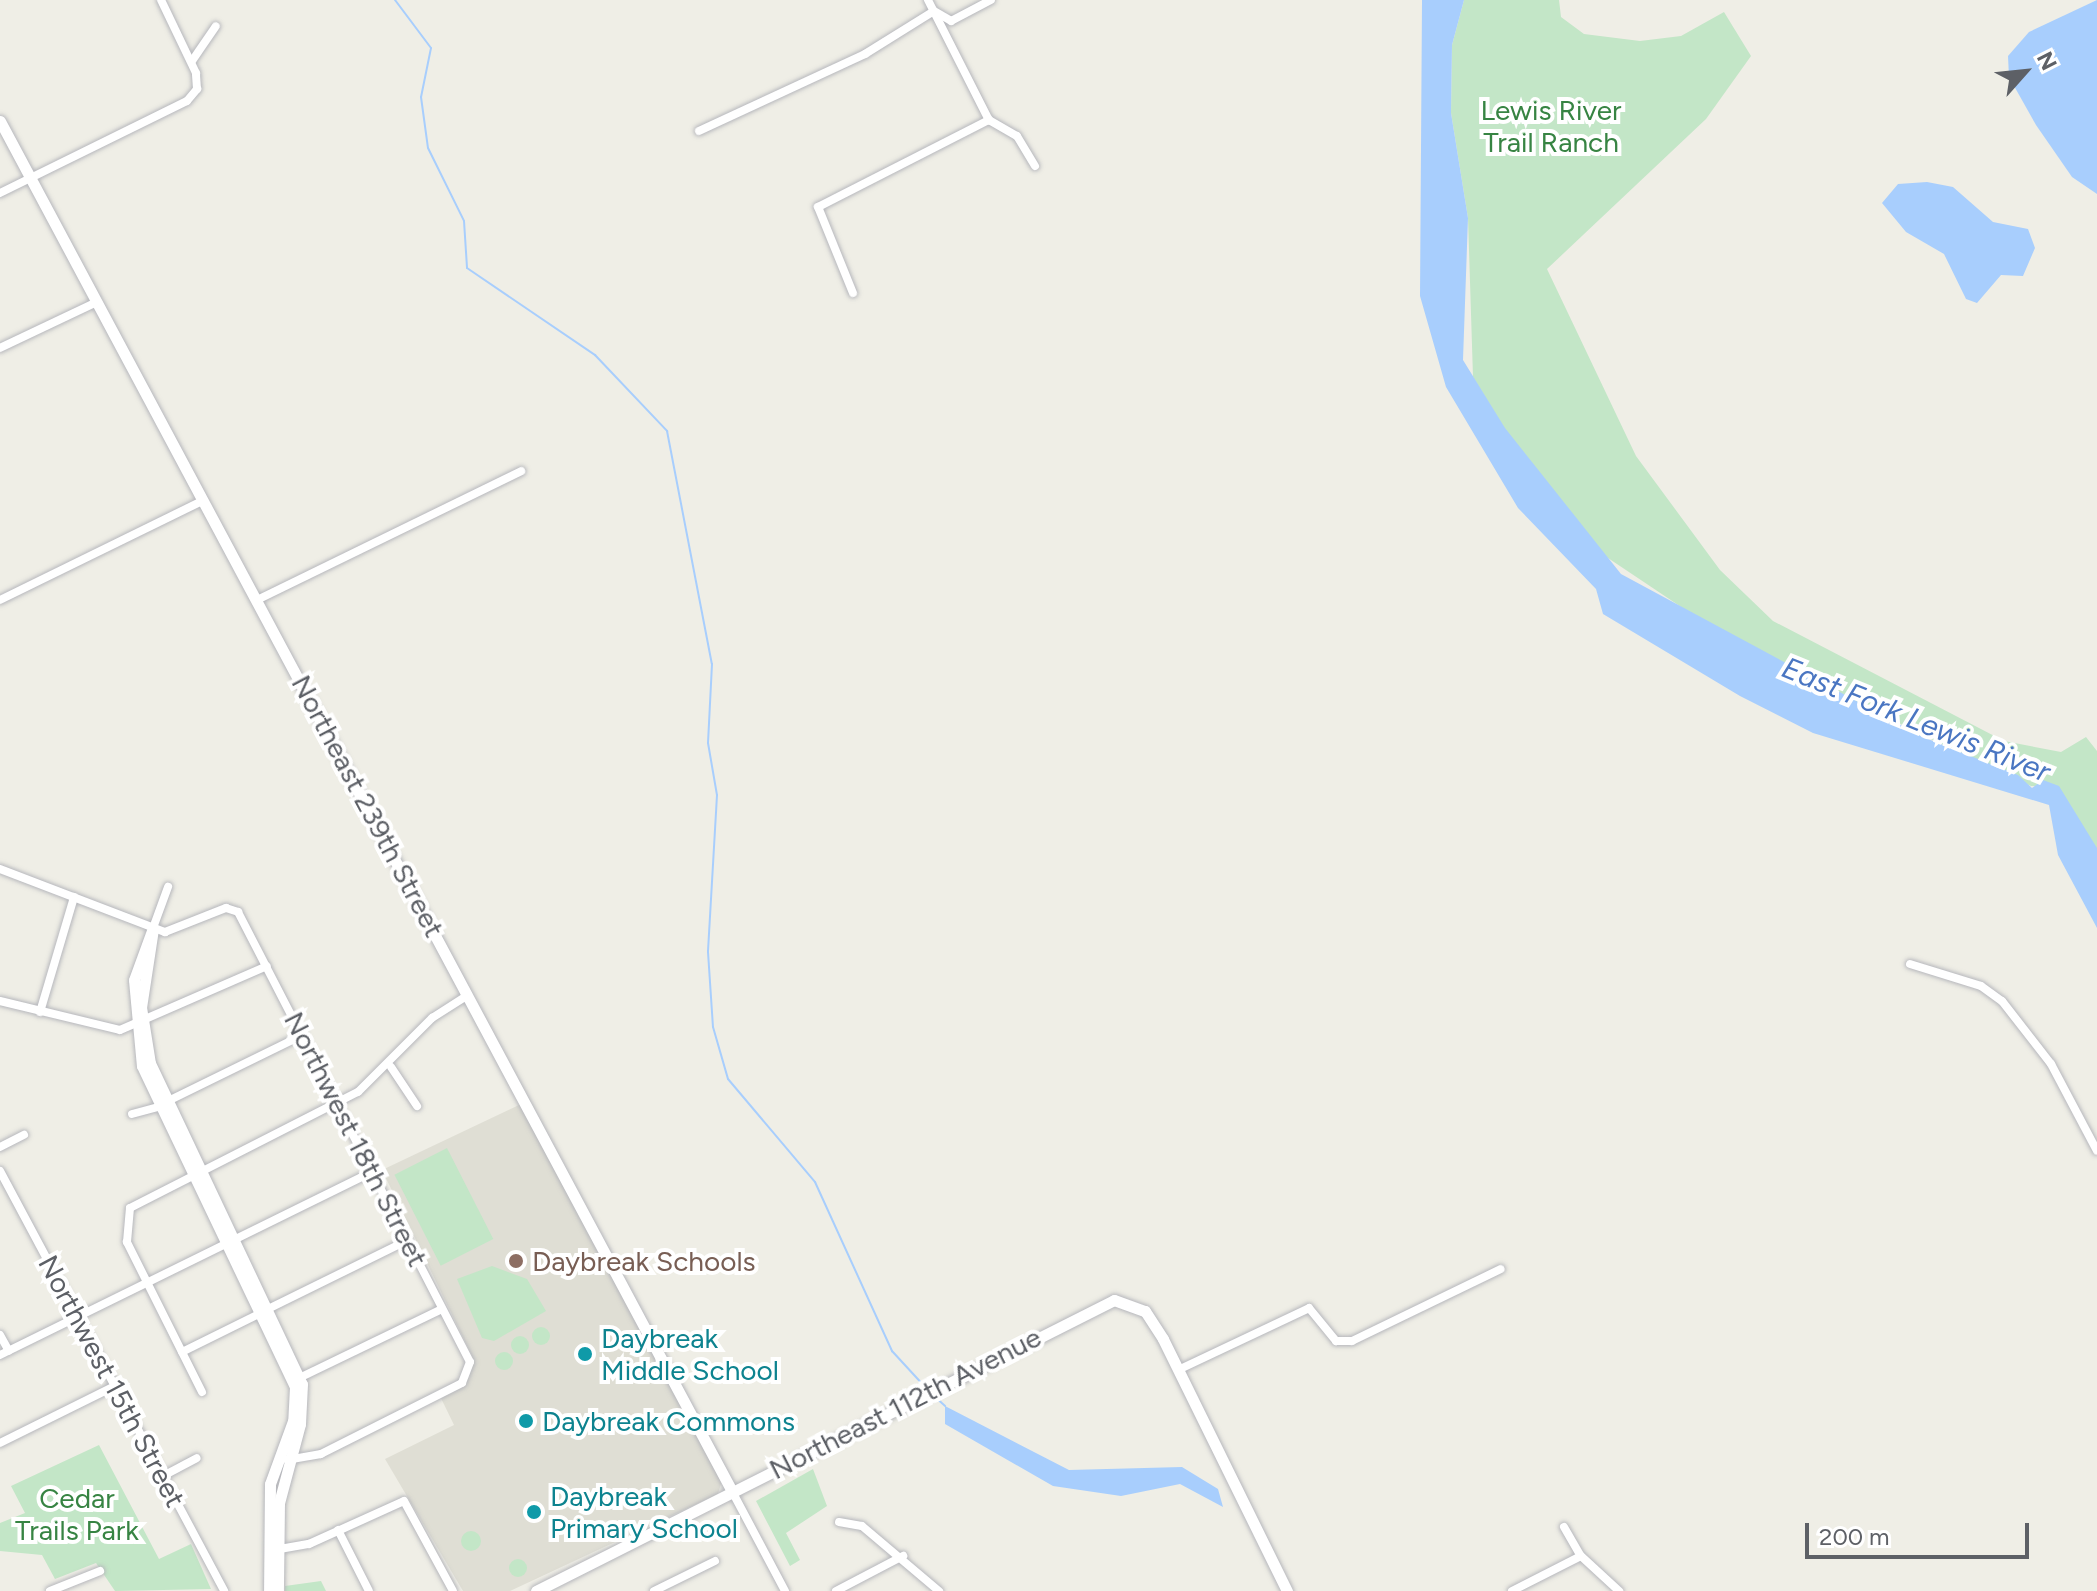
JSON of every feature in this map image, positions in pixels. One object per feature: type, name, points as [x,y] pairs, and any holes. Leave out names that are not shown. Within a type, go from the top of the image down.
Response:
[{"type":"street","points":[[0,193],[187,101],[198,87],[192,61],[161,0]]},
{"type":"street","points":[[928,0],[989,120],[1017,136],[1035,166]]},
{"type":"street","points":[[934,11],[951,21],[991,0]]},
{"type":"street","points":[[699,131],[865,54],[934,11]]},
{"type":"street","points":[[192,61],[216,26]]},
{"type":"street","points":[[853,293],[818,207],[989,120]]},
{"type":"street","name":"Northeast 239th Street","points":[[0,121],[733,1493]]},
{"type":"street","points":[[0,348],[97,302]]},
{"type":"street","points":[[257,600],[521,471]]},
{"type":"street","points":[[0,600],[204,500]]},
{"type":"street","points":[[0,869],[153,928]]},
{"type":"street","points":[[168,887],[153,928],[140,950],[138,1026],[164,1104],[297,1379],[293,1421],[284,1459],[270,1484],[278,1591]]},
{"type":"street","points":[[40,1012],[74,897]]},
{"type":"street","name":"Northwest 18th Street","points":[[153,928],[174,933],[232,907],[267,966],[374,1171],[470,1373],[321,1454],[284,1459]]},
{"type":"street","points":[[1910,964],[1981,986],[2002,1001],[2051,1064],[2097,1151]]},
{"type":"street","points":[[0,1001],[100,1028],[138,1026],[267,966]]},
{"type":"street","points":[[202,1392],[127,1242],[126,1218],[138,1200],[339,1103],[391,1067],[432,1018],[468,995]]},
{"type":"street","points":[[132,1114],[164,1104],[303,1035]]},
{"type":"street","points":[[391,1067],[417,1106]]},
{"type":"street","points":[[0,1147],[24,1135]]},
{"type":"street","name":"Northwest 15th Street","points":[[0,1171],[224,1591]]},
{"type":"street","points":[[0,1335],[4,1353],[374,1171]]},
{"type":"street","points":[[182,1352],[408,1240]]},
{"type":"street","points":[[1287,1591],[1178,1370],[1309,1308],[1336,1341],[1352,1341],[1501,1269]]},
{"type":"street","name":"Northeast 112th Avenue","points":[[536,1591],[1092,1307],[1122,1300],[1145,1311],[1178,1370]]},
{"type":"street","points":[[297,1379],[442,1309]]},
{"type":"street","points":[[0,1443],[115,1386]]},
{"type":"street","points":[[163,1476],[197,1458]]},
{"type":"street","points":[[733,1493],[785,1591]]},
{"type":"street","points":[[273,1550],[338,1530],[406,1502],[453,1591]]},
{"type":"street","points":[[839,1522],[862,1526],[903,1556],[939,1591]]},
{"type":"street","points":[[1564,1527],[1581,1556],[1619,1591]]},
{"type":"street","points":[[338,1530],[369,1591]]},
{"type":"street","points":[[269,1591],[273,1550]]},
{"type":"street","points":[[836,1591],[903,1556]]},
{"type":"street","points":[[1512,1591],[1581,1556]]},
{"type":"street","points":[[654,1591],[715,1561]]},
{"type":"street","points":[[50,1591],[100,1571]]},
{"type":"shaded area","name":"Daybreak Schools","points":[[521,1104],[722,1480],[718,1494],[510,1591],[463,1591],[385,1459],[454,1425],[439,1394],[469,1378],[474,1360],[382,1170]]},
{"type":"green space","name":"Lewis River Trail Ranch","points":[[1464,0],[1559,0],[1561,17],[1584,34],[1640,41],[1681,36],[1724,12],[1751,56],[1706,119],[1547,269],[1636,456],[1720,570],[1773,621],[2004,741],[2061,752],[2086,737],[2097,751],[2097,856],[2057,786],[2031,786],[1732,641],[1599,552],[1527,466],[1473,377],[1468,218],[1451,113],[1452,45]]},
{"type":"green space","points":[[447,1148],[493,1239],[441,1266],[394,1175]]},
{"type":"green space","points":[[492,1266],[527,1279],[546,1311],[494,1341],[482,1338],[457,1279]]},
{"type":"green space","points":[[541,1327],[550,1336],[541,1345],[532,1336]]},
{"type":"green space","points":[[520,1336],[529,1345],[520,1354],[511,1345]]},
{"type":"green space","points":[[504,1352],[513,1361],[504,1370],[495,1361]]},
{"type":"green space","name":"Cedar Trails Park","points":[[99,1445],[159,1559],[191,1544],[211,1589],[115,1591],[96,1563],[55,1579],[42,1555],[0,1551],[0,1523],[25,1513],[11,1486]]},
{"type":"green space","points":[[813,1469],[827,1506],[786,1533],[800,1560],[790,1566],[756,1501]]},
{"type":"green space","points":[[471,1531],[478,1534],[481,1541],[478,1548],[471,1551],[464,1548],[461,1541],[464,1534]]},
{"type":"green space","points":[[518,1559],[527,1568],[518,1577],[509,1568]]},
{"type":"green space","points":[[321,1581],[326,1591],[285,1591],[285,1586]]},
{"type":"water","points":[[1422,0],[1464,0],[1452,45],[1451,113],[1468,218],[1463,360],[1505,428],[1621,574],[1923,737],[2018,775],[2032,788],[2043,780],[2059,786],[2097,848],[2097,928],[2058,855],[2049,805],[1813,733],[1740,696],[1603,614],[1596,589],[1518,508],[1446,387],[1420,296]]},
{"type":"water","points":[[2097,0],[2097,194],[2072,177],[2036,125],[2009,77],[2008,56],[2029,32]]},
{"type":"water","points":[[1927,182],[1953,187],[1993,222],[2028,229],[2035,248],[2023,276],[2001,275],[1977,303],[1966,299],[1944,254],[1906,232],[1882,203],[1898,184]]},
{"type":"water","points":[[945,1406],[1069,1470],[1182,1467],[1218,1489],[1223,1507],[1180,1484],[1121,1496],[1053,1486],[945,1424]]},
{"type":"waterway","points":[[395,0],[431,48],[421,97],[428,148],[464,221],[467,268],[595,355],[667,431],[712,664],[708,743],[717,795],[708,952],[713,1027],[728,1079],[815,1182],[892,1351],[927,1389]]},
{"type":"waterway","points":[[934,1396],[945,1406]]},
{"type":"place","name":"Daybreak Schools","points":[[516,1261]]},
{"type":"place","name":"Daybreak Middle School","points":[[585,1354]]},
{"type":"place","name":"Daybreak Commons","points":[[526,1421]]},
{"type":"place","name":"Daybreak Primary School","points":[[534,1512]]},
{"type":"water label","name":"East Fork Lewis River","points":[[1916,720]]}]
